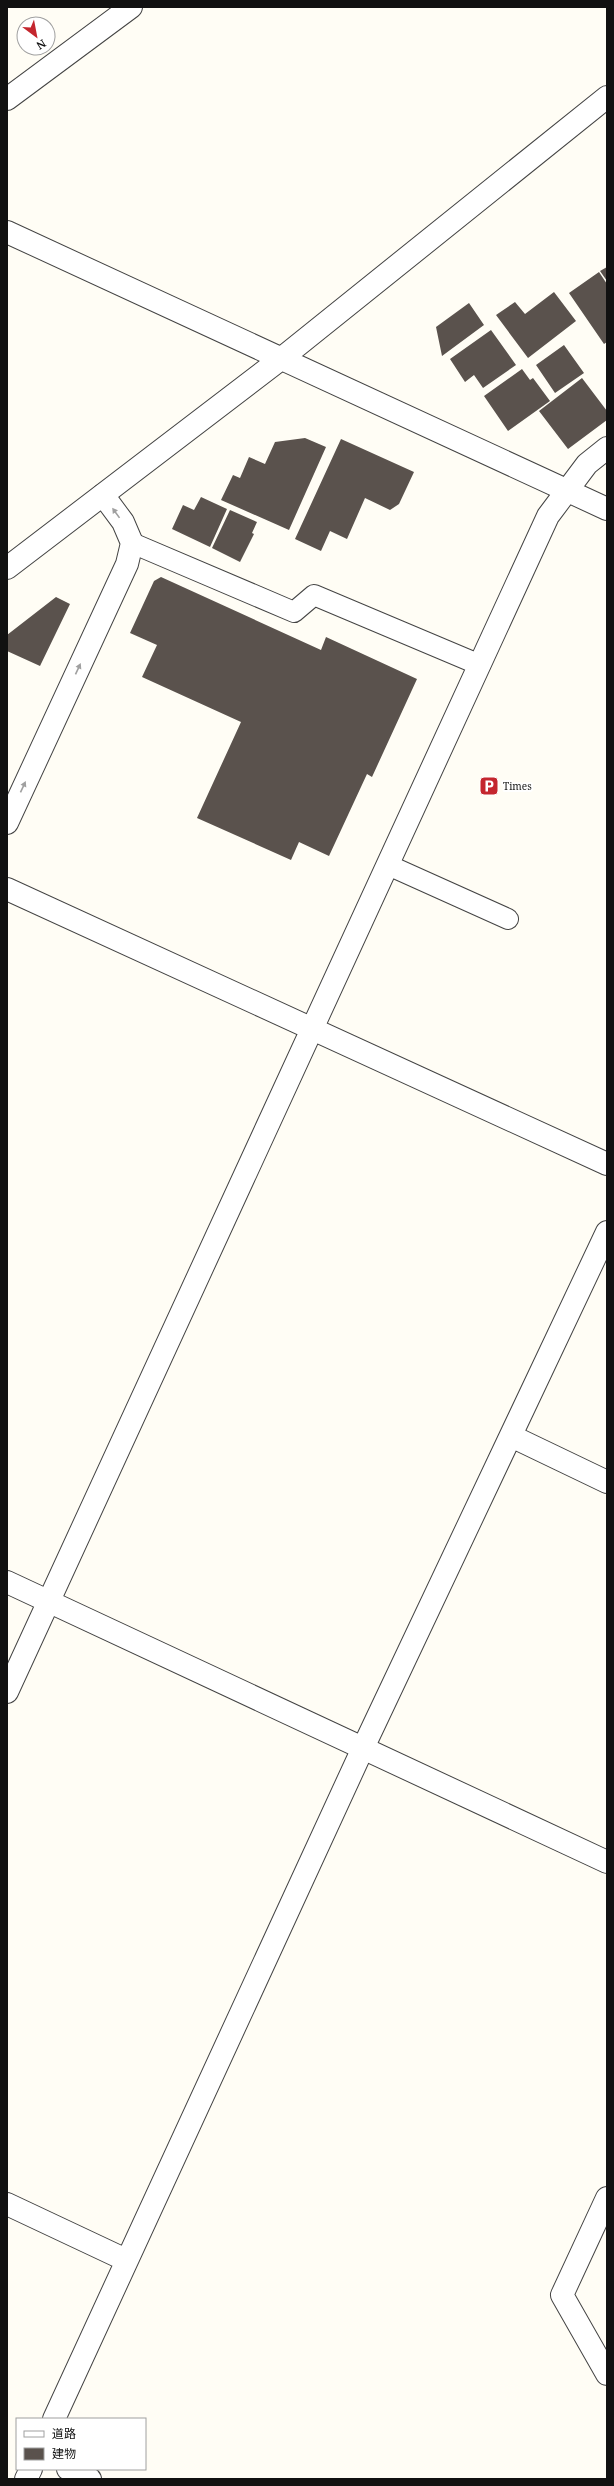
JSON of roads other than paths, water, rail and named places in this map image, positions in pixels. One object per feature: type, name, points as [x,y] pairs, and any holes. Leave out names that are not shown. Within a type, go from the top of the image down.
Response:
[{"type":"street","points":[[7,99],[131,7]]},
{"type":"street","points":[[7,568],[282,358],[607,97]]},
{"type":"street","points":[[7,232],[607,509]]},
{"type":"street","points":[[7,1692],[51,1601],[548,516],[566,490],[587,464],[607,448]]},
{"type":"street","points":[[7,823],[127,564],[132,543],[123,522],[103,494]]},
{"type":"street","points":[[7,889],[607,1164]]},
{"type":"street","points":[[54,2418],[363,1748],[607,1232]]},
{"type":"street","points":[[511,1436],[607,1482]]},
{"type":"street","points":[[7,1582],[51,1601],[607,1862]]},
{"type":"street","points":[[607,2198],[562,2296],[607,2374]]},
{"type":"street","points":[[7,2204],[126,2260]]},
{"type":"street","points":[[26,2479],[30,2470]]},
{"type":"street","points":[[70,2470],[90,2479]]},
{"type":"lane","points":[[132,543],[294,612],[314,595],[480,665]]},
{"type":"lane","points":[[388,866],[508,919]]},
{"type":"place","name":"Times","points":[[489,786]]}]
